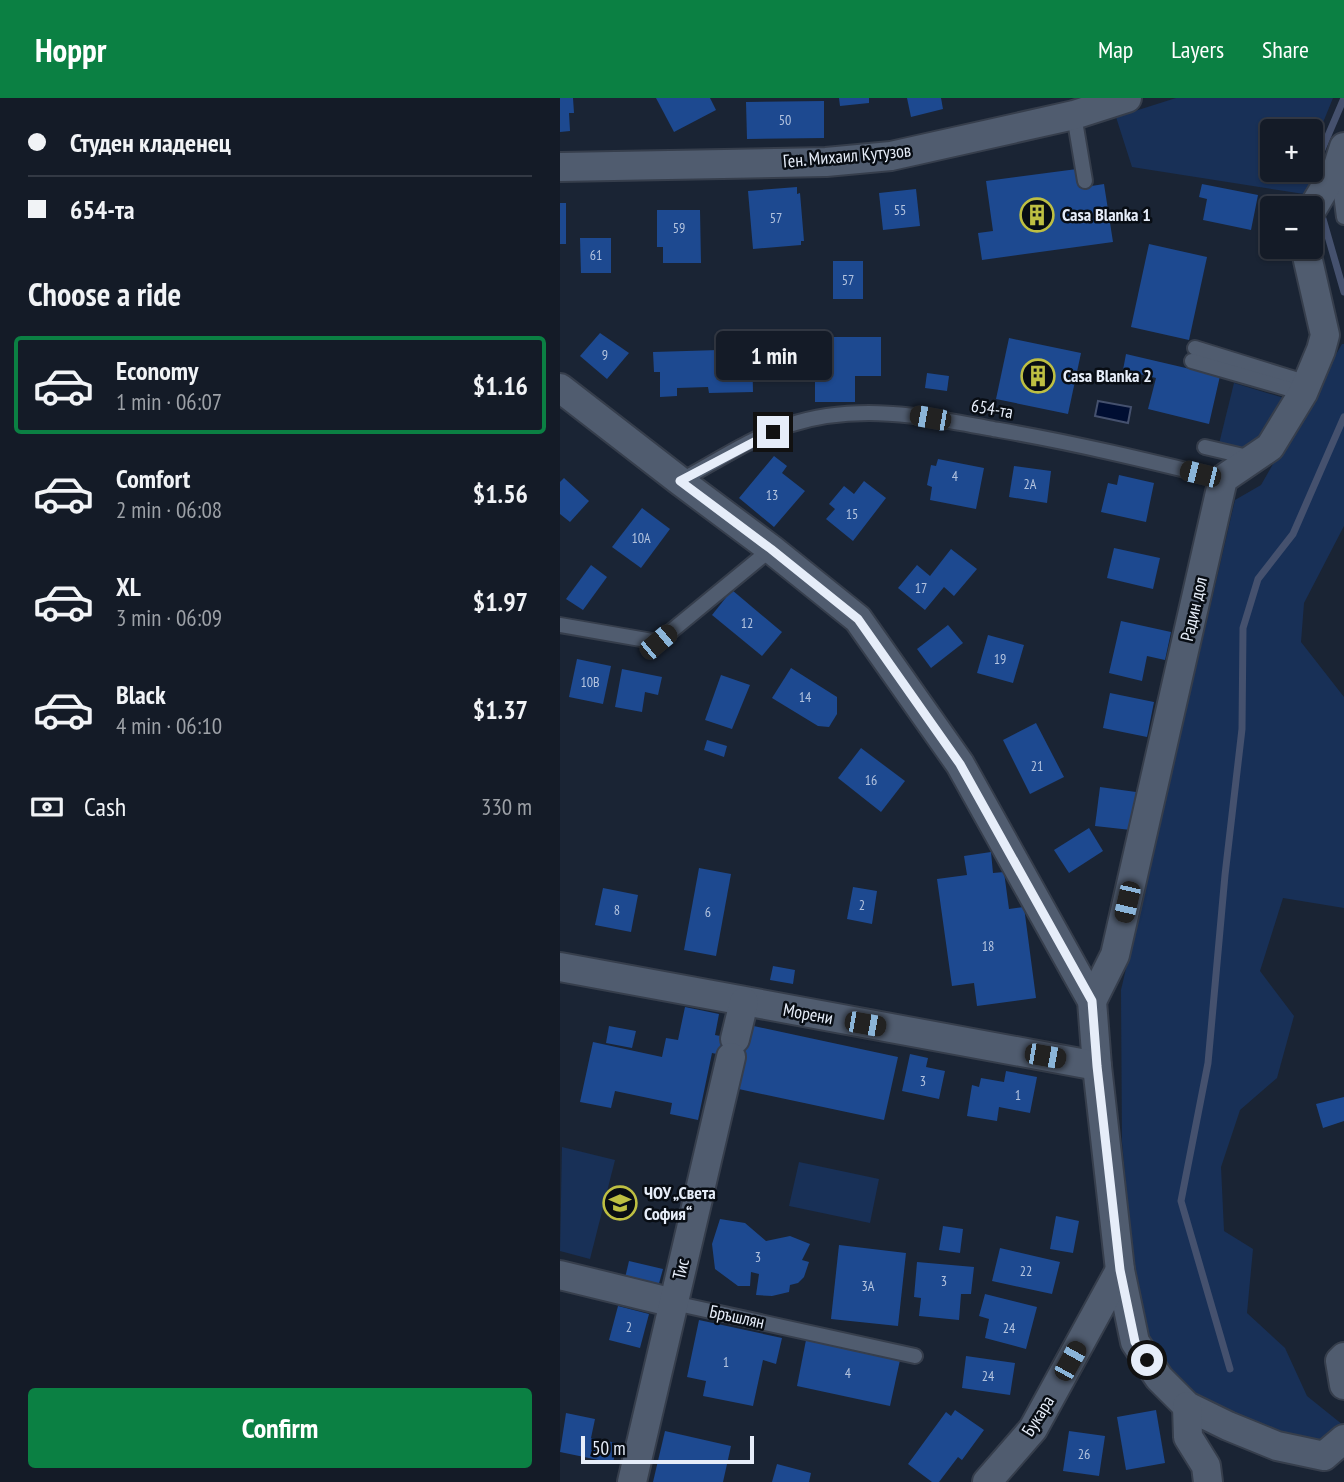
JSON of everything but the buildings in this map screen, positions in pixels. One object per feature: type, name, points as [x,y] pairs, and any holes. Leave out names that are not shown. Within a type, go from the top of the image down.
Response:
[{"type":"street","name":"Ген. Михаил Кутузов","points":[[560,167],[826,162],[891,156],[1074,115],[1127,98]]},
{"type":"street","points":[[1319,196],[1341,156]]},
{"type":"street","points":[[1223,479],[1270,447],[1306,388],[1325,335],[1308,259]]},
{"type":"street","points":[[560,388],[858,619],[960,764],[1092,1001],[1120,1270],[1135,1342],[1159,1378],[1188,1406],[1277,1446],[1324,1456],[1344,1439]]},
{"type":"street","name":"Радин дол","points":[[1092,1001],[1115,955],[1223,479]]},
{"type":"street","name":"Морени","points":[[560,967],[1097,1066]]},
{"type":"street","name":"Тис","points":[[632,1482],[744,1002]]},
{"type":"street","name":"Букара","points":[[987,1482],[1033,1429],[1120,1270]]},
{"type":"street","name":"Бръшлян","points":[[560,1275],[674,1303]]},
{"type":"street","points":[[1344,1357],[1340,1361],[1344,1385]]},
{"type":"street","points":[[1188,1406],[1188,1437],[1206,1465],[1208,1482]]},
{"type":"lane","points":[[1074,115],[1085,181]]},
{"type":"lane","points":[[1341,156],[1344,217]]},
{"type":"lane","points":[[1194,355],[1306,388]]},
{"type":"lane","name":"654-та","points":[[680,481],[788,425],[828,416],[870,412],[907,414],[1086,445],[1223,479]]},
{"type":"lane","points":[[1205,447],[1253,458]]},
{"type":"lane","points":[[560,625],[658,642],[771,549]]},
{"type":"lane","name":"Бръшлян","points":[[674,1303],[915,1356]]},
{"type":"shaded area","points":[[1176,98],[1333,98],[1323,122],[1323,119],[1260,119],[1260,182],[1310,182],[1304,194],[1132,167],[1116,117]]},
{"type":"shaded area","points":[[1342,344],[1344,526],[1304,603],[1301,642],[1344,697],[1344,908],[1283,898],[1260,971],[1294,1016],[1277,1078],[1240,1110],[1221,1167],[1224,1231],[1253,1249],[1247,1313],[1285,1348],[1307,1396],[1343,1425],[1321,1444],[1275,1433],[1195,1396],[1168,1371],[1148,1337],[1133,1260],[1122,1142],[1121,990],[1235,500],[1261,485]]},
{"type":"shaded area","points":[[1234,383],[1284,398],[1267,432],[1241,450],[1219,444]]},
{"type":"shaded area","points":[[1098,401],[1131,407],[1128,423],[1095,416]]},
{"type":"shaded area","points":[[562,1147],[615,1160],[590,1259],[560,1251]]},
{"type":"shaded area","points":[[799,1162],[879,1179],[870,1223],[789,1206]]},
{"type":"waterway","points":[[1323,147],[1344,98]]},
{"type":"waterway","points":[[1323,219],[1344,292]]},
{"type":"waterway","points":[[1230,1369],[1181,1201],[1208,1063],[1225,875],[1242,729],[1243,628],[1258,579],[1293,534],[1344,417]]},
{"type":"place","name":"Casa Blanka 1","points":[[1037,215]]},
{"type":"place","name":"Casa Blanka 2","points":[[1038,376]]},
{"type":"place","name":"ЧОУ „Света София“","points":[[620,1203]]},
{"type":"route","points":[[773,432],[680,481],[858,619],[960,764],[1092,1001],[1120,1270],[1135,1342],[1147,1360]]}]
